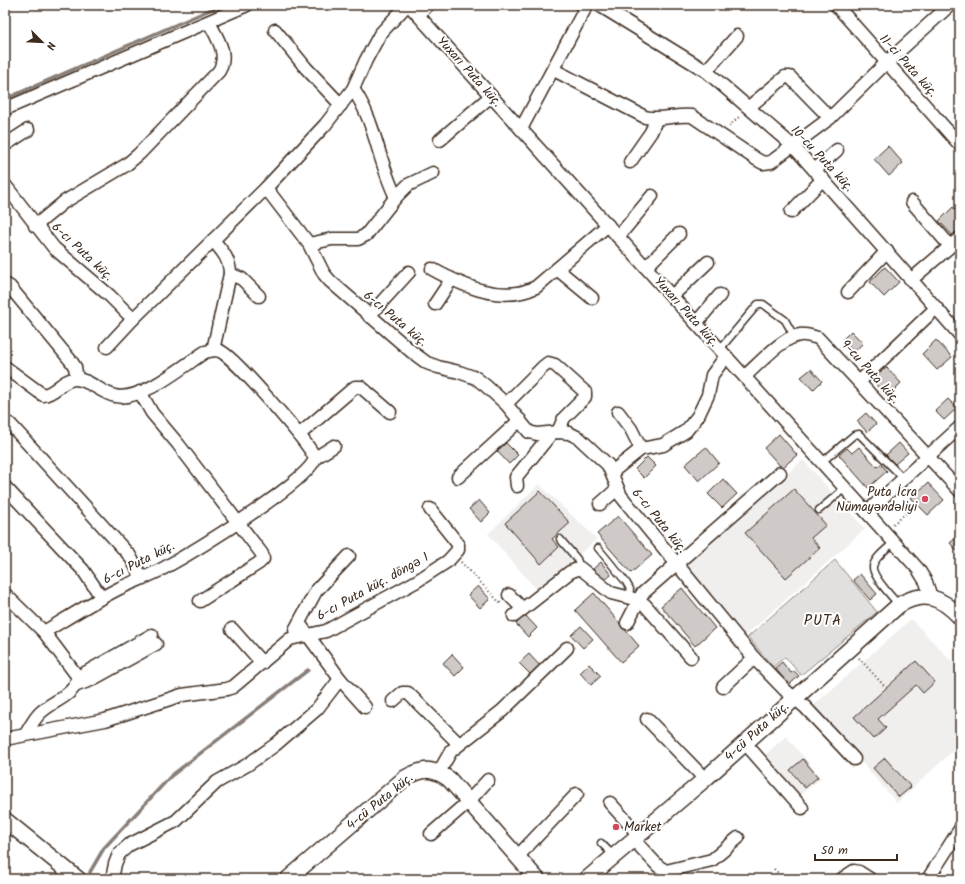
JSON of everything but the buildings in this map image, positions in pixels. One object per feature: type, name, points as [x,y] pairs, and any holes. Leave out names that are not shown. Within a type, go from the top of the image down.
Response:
[{"type":"street","points":[[5,109],[247,5]]},
{"type":"street","points":[[107,347],[133,319],[266,188],[325,125],[353,89],[380,34],[408,5]]},
{"type":"street","name":"Yuxarı Puta küç.","points":[[408,5],[894,542],[923,575],[931,597]]},
{"type":"street","points":[[418,15],[428,5]]},
{"type":"street","points":[[521,129],[554,70],[587,5]]},
{"type":"street","name":"10-cu Puta küç.","points":[[599,5],[706,71],[794,147],[936,308],[958,328]]},
{"type":"street","name":"11-ci Puta küç.","points":[[836,5],[960,145]]},
{"type":"street","points":[[554,70],[645,117],[656,120],[680,116],[692,116],[763,163],[772,162],[794,147],[830,118],[886,63],[950,5]]},
{"type":"street","points":[[35,226],[64,202],[107,177],[139,154],[219,71],[223,64],[223,50],[209,22]]},
{"type":"street","points":[[275,30],[306,68],[341,104]]},
{"type":"street","points":[[706,71],[737,36]]},
{"type":"street","points":[[748,107],[785,78],[790,77],[830,118]]},
{"type":"street","points":[[353,89],[369,118],[388,181],[396,197]]},
{"type":"street","points":[[440,140],[491,96]]},
{"type":"street","points":[[630,162],[651,132],[656,120]]},
{"type":"street","points":[[5,146],[28,130]]},
{"type":"street","points":[[791,212],[837,150]]},
{"type":"street","points":[[309,244],[332,240],[358,239],[366,235],[396,197],[408,185],[433,174]]},
{"type":"street","name":"6-cı Puta küç.","points":[[5,185],[35,226],[54,248],[114,300],[133,319]]},
{"type":"street","name":"6-cı Puta küç.","points":[[266,188],[309,244],[327,278],[412,352],[427,363],[438,368],[459,372],[476,378],[506,404],[529,432],[537,434],[569,433],[579,438],[604,460],[612,472],[617,489],[676,564],[754,658],[805,706],[854,759]]},
{"type":"street","points":[[618,237],[652,196]]},
{"type":"street","points":[[912,202],[950,246]]},
{"type":"street","points":[[432,269],[452,280],[495,294],[526,292],[536,287],[608,225]]},
{"type":"street","points":[[646,267],[679,234]]},
{"type":"street","points":[[912,279],[960,238]]},
{"type":"street","points":[[213,240],[227,257],[230,264],[230,274],[213,350]]},
{"type":"street","points":[[848,292],[887,251]]},
{"type":"street","points":[[672,296],[708,262]]},
{"type":"street","points":[[557,269],[592,298]]},
{"type":"street","points":[[369,316],[409,272]]},
{"type":"street","points":[[230,274],[242,279],[259,296]]},
{"type":"street","points":[[435,304],[452,280]]},
{"type":"street","points":[[5,284],[10,287],[71,361],[75,367],[77,379]]},
{"type":"street","points":[[696,323],[720,294]]},
{"type":"street","points":[[858,382],[936,308]]},
{"type":"street","name":"9-cu Puta küç.","points":[[794,336],[801,335],[818,338],[960,491]]},
{"type":"street","points":[[745,376],[782,342],[794,336]]},
{"type":"street","points":[[5,367],[43,395],[48,394],[71,380],[77,379],[115,396],[123,397],[152,387],[205,352],[213,350],[220,352],[236,365],[300,434],[315,458],[334,446]]},
{"type":"street","points":[[612,472],[641,449],[663,444],[686,431],[694,422],[708,395],[712,375],[723,353]]},
{"type":"street","points":[[506,404],[548,363],[555,365],[585,392],[585,397],[564,418],[554,433],[516,477],[517,486]]},
{"type":"street","points":[[300,434],[355,387],[361,387],[390,412]]},
{"type":"street","points":[[140,392],[152,412],[262,554],[263,559],[260,563],[200,601]]},
{"type":"street","points":[[618,412],[632,429],[641,449]]},
{"type":"street","points":[[458,477],[520,420]]},
{"type":"street","points":[[10,424],[130,556],[142,578]]},
{"type":"street","points":[[867,512],[960,427]]},
{"type":"street","name":"6-cı Puta küç.","points":[[44,632],[102,598],[165,568],[237,522],[290,486],[314,464],[315,458]]},
{"type":"street","points":[[627,623],[634,599],[780,473]]},
{"type":"street","points":[[5,487],[83,570],[102,598]]},
{"type":"street","points":[[600,504],[617,489]]},
{"type":"street","points":[[430,509],[456,541],[458,550],[454,556]]},
{"type":"street","points":[[5,739],[105,720],[182,695],[227,690],[290,639],[316,591],[349,556]]},
{"type":"street","name":"6-cı Puta küç. döngə 1","points":[[290,639],[326,631],[418,581],[454,556]]},
{"type":"street","points":[[511,598],[518,612],[570,572],[580,568],[611,593],[634,599],[646,605],[691,657]]},
{"type":"street","points":[[931,597],[942,601],[960,617]]},
{"type":"street","name":"4-cü Puta küç.","points":[[587,879],[705,779],[850,648],[899,606],[909,599],[931,597]]},
{"type":"street","points":[[6,598],[44,632],[77,681]]},
{"type":"street","points":[[298,623],[340,679],[365,707]]},
{"type":"street","points":[[232,628],[262,663]]},
{"type":"street","points":[[26,734],[40,712],[73,690],[77,681],[154,639]]},
{"type":"street","points":[[537,879],[449,779],[438,772],[451,751],[502,711],[567,648]]},
{"type":"street","points":[[723,687],[754,658]]},
{"type":"street","points":[[112,879],[119,854],[129,845],[176,821],[217,782],[247,765],[275,745],[318,709],[340,679]]},
{"type":"street","points":[[393,702],[402,693],[408,693],[459,744]]},
{"type":"street","points":[[647,719],[705,779]]},
{"type":"street","points":[[745,743],[802,808]]},
{"type":"street","name":"4-cü Puta küç.","points":[[288,879],[405,778],[417,771],[426,769],[438,772]]},
{"type":"street","points":[[431,834],[469,801],[488,780]]},
{"type":"street","points":[[517,857],[576,794]]},
{"type":"street","points":[[610,803],[666,875],[712,860],[738,838]]},
{"type":"street","points":[[5,820],[78,879]]},
{"type":"street","points":[[931,877],[960,829]]},
{"type":"street","points":[[842,879],[854,871],[859,872],[870,879]]},
{"type":"lane","points":[[723,353],[758,304],[763,304],[785,320],[794,336]]},
{"type":"lane","points":[[822,462],[854,435],[859,434],[904,479]]},
{"type":"lane","points":[[819,510],[845,488]]},
{"type":"lane","points":[[560,539],[577,559],[580,568]]},
{"type":"lane","points":[[894,542],[872,566],[874,574],[899,606]]},
{"type":"lane","points":[[598,548],[626,582],[634,599]]},
{"type":"lane","points":[[601,842],[614,856]]},
{"type":"path","points":[[720,134],[748,107]]},
{"type":"path","points":[[885,532],[917,504]]},
{"type":"path","points":[[454,556],[502,606],[511,598]]},
{"type":"path","points":[[850,648],[886,688]]},
{"type":"path","points":[[774,869],[784,879]]},
{"type":"shaded area","points":[[803,460],[865,529],[746,635],[683,565]]},
{"type":"shaded area","points":[[539,484],[597,539],[538,591],[488,534]]},
{"type":"shaded area","points":[[835,560],[877,612],[801,675],[785,657],[773,667],[748,637]]},
{"type":"shaded area","points":[[911,619],[960,670],[960,744],[897,803],[813,706]]},
{"type":"shaded area","points":[[786,736],[821,778],[798,797],[764,756]]},
{"type":"waterway","points":[[5,99],[221,5]]},
{"type":"waterway","points":[[90,872],[104,848],[171,776],[308,670]]},
{"type":"place","name":"Puta İcra Nümayəndəliyi","points":[[925,499]]},
{"type":"place","name":"Market","points":[[616,827]]},
{"type":"district","name":"PUTA","points":[[823,621]]}]
